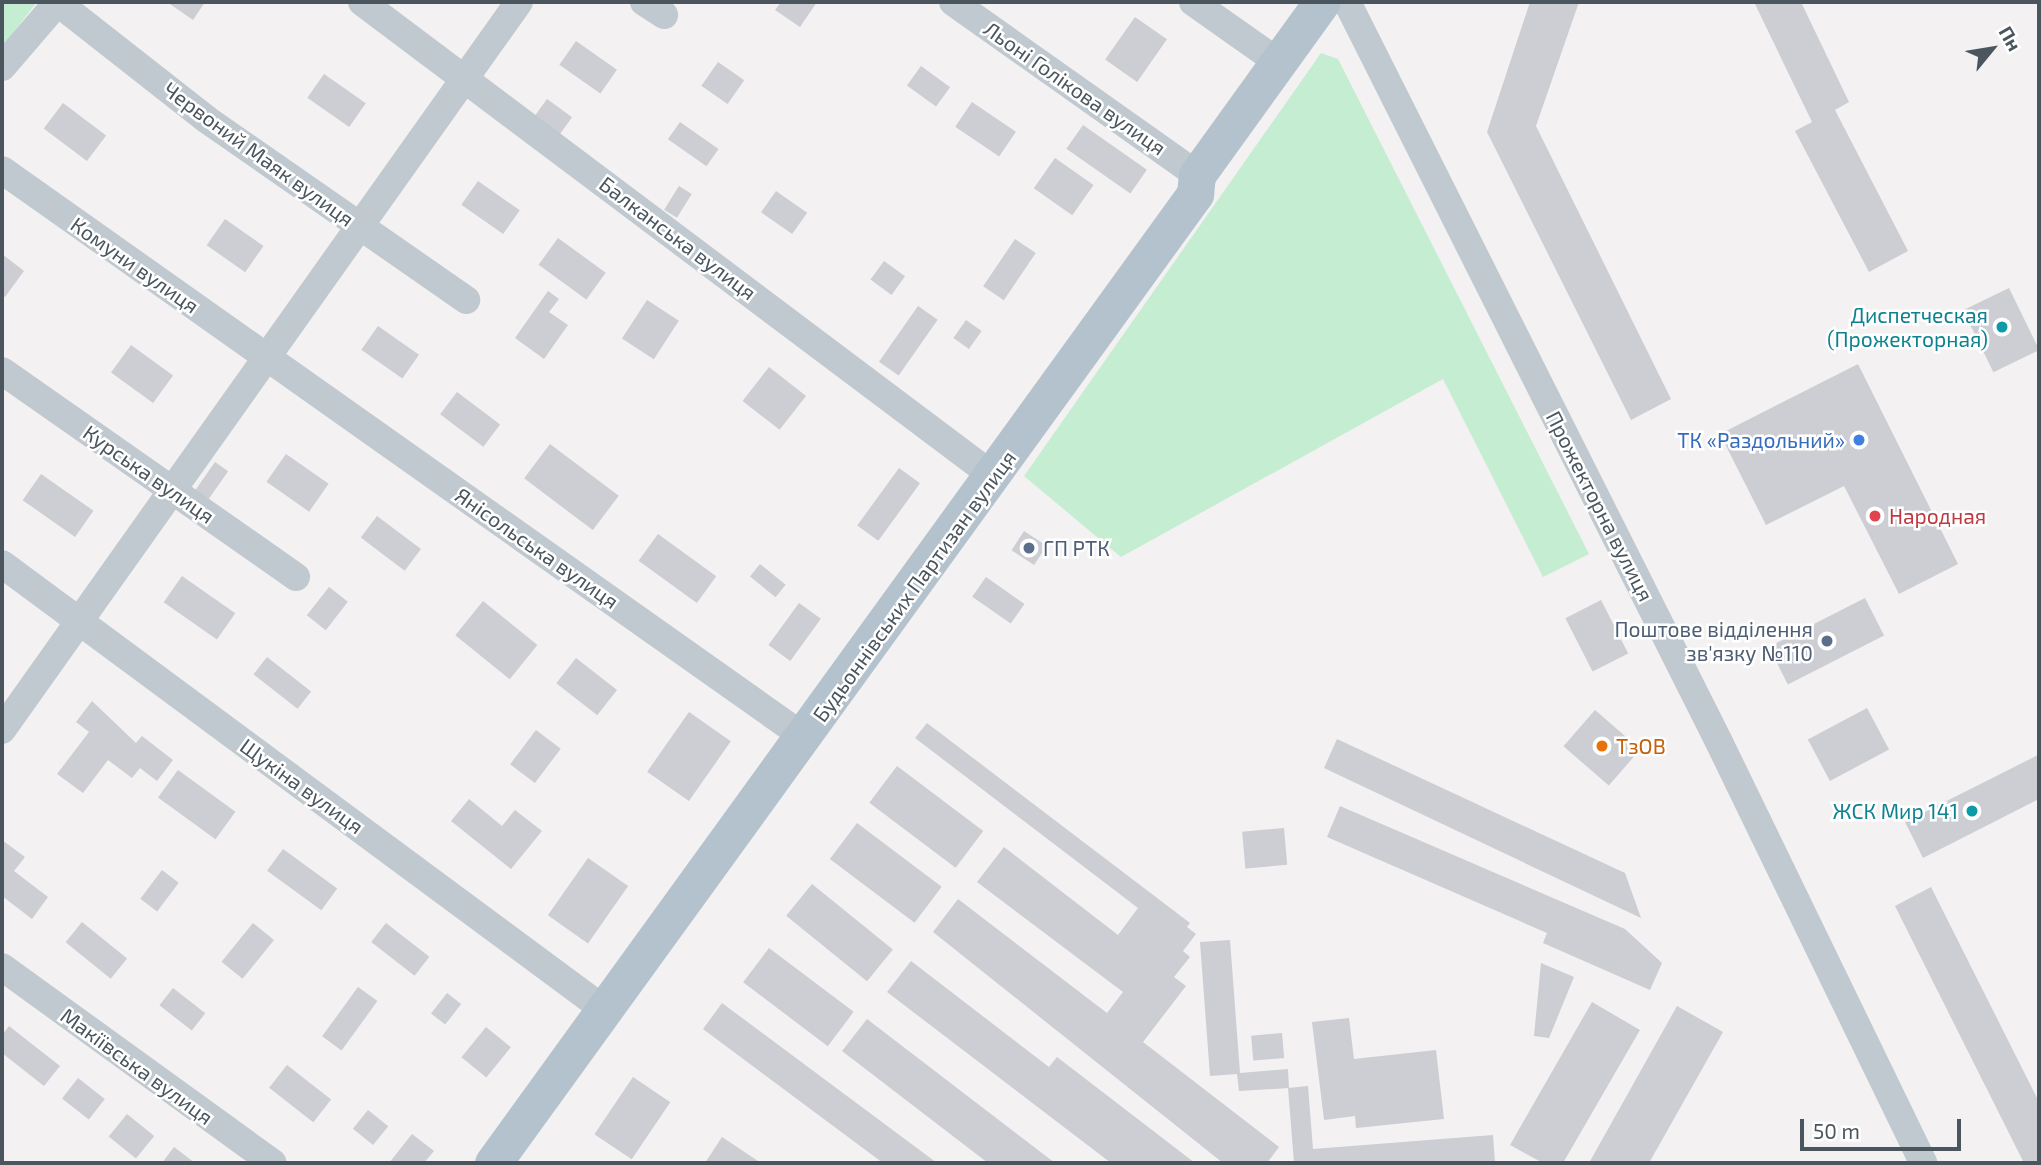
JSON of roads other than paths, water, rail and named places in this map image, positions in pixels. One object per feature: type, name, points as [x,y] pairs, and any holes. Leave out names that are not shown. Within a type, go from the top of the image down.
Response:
[{"type":"main road","name":"Будьоннівських Партизан вулиця","points":[[493,1163],[1195,194],[1197,175],[1322,2]]},
{"type":"street","points":[[2,67],[58,2]]},
{"type":"street","name":"Червоний Маяк вулиця","points":[[58,2],[206,119],[466,300]]},
{"type":"street","name":"Балканська вулиця","points":[[362,2],[993,476]]},
{"type":"street","points":[[2,730],[82,623],[172,491],[269,360],[464,77],[519,2]]},
{"type":"street","name":"Льоні Голікова вулиця","points":[[953,2],[1197,175]]},
{"type":"street","points":[[1193,2],[1278,62]]},
{"type":"street","name":"Прожекторна вулиця","points":[[1347,2],[1713,729],[1923,1163]]},
{"type":"street","name":"Комуни вулиця","points":[[2,170],[269,360]]},
{"type":"street","name":"Янісольська вулиця","points":[[269,360],[804,737]]},
{"type":"street","name":"Курська вулиця","points":[[2,371],[296,577]]},
{"type":"street","name":"Щукіна вулиця","points":[[2,564],[603,1008]]},
{"type":"street","name":"Макіївська вулиця","points":[[2,967],[273,1163]]},
{"type":"place","name":"Диспетческая (Прожекторная)","points":[[2002,327]]},
{"type":"place","name":"ТК «Раздольний»","points":[[1859,440]]},
{"type":"place","name":"Народная","points":[[1875,516]]},
{"type":"place","name":"ГП РТК","points":[[1029,548]]},
{"type":"place","name":"Поштове відділення зв'язку №110","points":[[1827,641]]},
{"type":"place","name":"ТзОВ","points":[[1602,746]]},
{"type":"place","name":"ЖСК Мир 141","points":[[1972,811]]}]
